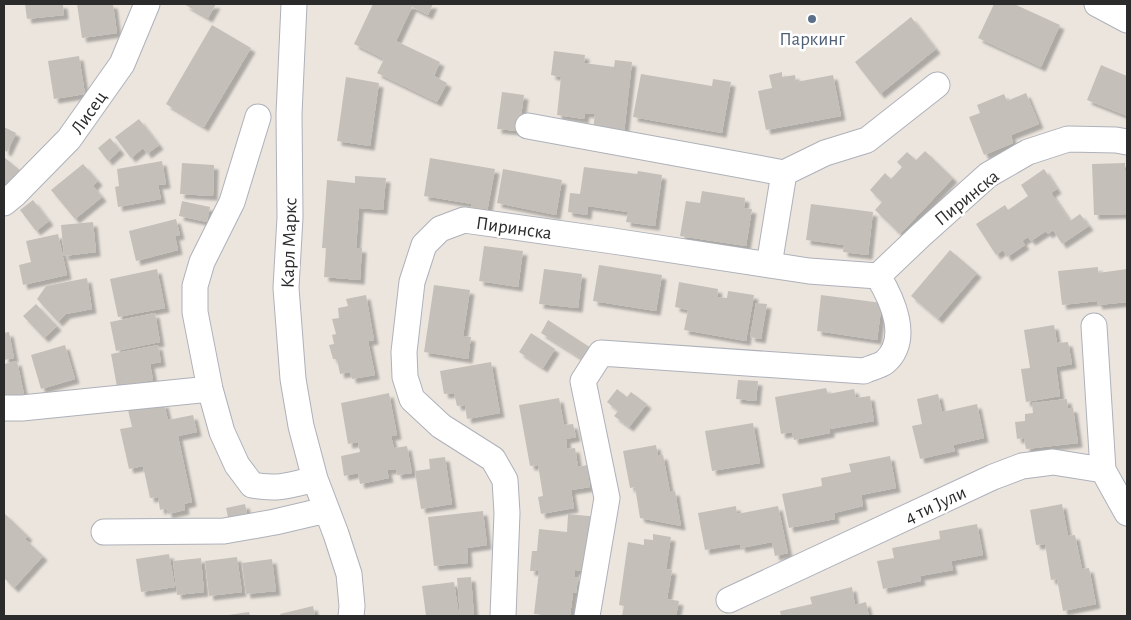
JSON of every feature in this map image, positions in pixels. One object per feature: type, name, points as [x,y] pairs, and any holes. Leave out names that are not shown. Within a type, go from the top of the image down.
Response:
[{"type":"street","name":"Лисец","points":[[4,203],[69,140],[122,64],[147,4]]},
{"type":"street","name":"Карл Маркс","points":[[294,4],[289,114],[290,217],[286,288],[293,379],[301,426],[315,479],[348,574],[352,606],[351,616]]},
{"type":"street","points":[[1098,4],[1127,20]]},
{"type":"street","points":[[528,126],[784,173],[825,152],[867,140],[937,85]]},
{"type":"street","points":[[258,117],[232,202],[202,262],[195,286],[195,312],[210,389],[222,432],[237,465],[252,484],[268,488],[284,487],[315,479]]},
{"type":"street","name":"Пиринска","points":[[503,616],[507,513],[505,480],[493,459],[441,426],[412,399],[405,377],[404,352],[412,282],[424,245],[440,229],[464,220],[809,271],[878,276],[988,175],[1028,152],[1068,139],[1127,142]]},
{"type":"street","points":[[769,265],[784,173]]},
{"type":"street","points":[[587,616],[607,498],[583,381],[601,354],[864,371],[885,362],[896,345],[897,320],[889,295],[878,276]]},
{"type":"street","points":[[1094,326],[1103,470],[1127,513]]},
{"type":"street","points":[[4,408],[22,408],[210,389]]},
{"type":"street","name":"4 ти Јули","points":[[729,600],[984,481],[1022,466],[1053,462],[1103,470]]},
{"type":"street","points":[[104,532],[224,530],[275,522],[326,510]]},
{"type":"building","points":[[25,4],[63,4],[64,15],[27,19]]},
{"type":"building","points":[[77,4],[113,4],[117,33],[82,38]]},
{"type":"building","points":[[184,4],[216,4],[208,18]]},
{"type":"building","points":[[373,4],[433,4],[428,15],[412,7],[396,41],[440,62],[434,76],[447,83],[437,102],[377,73],[384,59],[354,44]]},
{"type":"building","points":[[994,4],[1014,4],[1060,25],[1041,67],[978,38]]},
{"type":"building","points":[[911,17],[936,49],[880,94],[855,62]]},
{"type":"building","points":[[212,25],[251,48],[204,127],[166,104]]},
{"type":"building","points":[[554,51],[585,55],[584,63],[614,67],[615,60],[632,62],[624,133],[593,130],[595,114],[585,113],[584,119],[557,115],[561,77],[551,75]]},
{"type":"building","points":[[79,56],[85,94],[54,99],[48,61]]},
{"type":"building","points":[[1101,65],[1127,76],[1127,116],[1087,100]]},
{"type":"building","points":[[782,72],[782,77],[795,75],[796,82],[833,75],[841,116],[766,130],[758,91],[772,88],[769,75]]},
{"type":"building","points":[[641,74],[712,86],[713,79],[731,82],[722,133],[633,117]]},
{"type":"building","points":[[346,77],[379,83],[370,146],[337,141]]},
{"type":"building","points":[[502,92],[524,95],[519,131],[497,129]]},
{"type":"building","points":[[1026,93],[1039,124],[1011,135],[1013,143],[984,155],[969,117],[980,113],[977,105],[1004,94],[1007,101]]},
{"type":"building","points":[[139,119],[159,145],[147,154],[143,148],[131,158],[115,137]]},
{"type":"building","points":[[4,127],[16,133],[7,152],[4,150]]},
{"type":"building","points":[[110,138],[120,150],[108,161],[98,148]]},
{"type":"building","points":[[925,151],[953,178],[900,234],[875,210],[882,202],[870,190],[885,173],[891,179],[902,167],[897,162],[907,152],[916,160]]},
{"type":"building","points":[[4,157],[22,172],[4,189]]},
{"type":"building","points":[[430,158],[495,169],[487,212],[471,209],[472,204],[424,196]]},
{"type":"building","points":[[162,161],[166,184],[158,185],[161,199],[118,207],[115,187],[119,186],[117,169]]},
{"type":"building","points":[[182,163],[214,165],[213,196],[180,194]]},
{"type":"building","points":[[1125,163],[1125,170],[1127,170],[1127,214],[1094,215],[1092,164]]},
{"type":"building","points":[[83,164],[98,181],[93,186],[102,197],[75,219],[51,190]]},
{"type":"building","points":[[584,167],[637,174],[638,171],[662,175],[655,226],[626,222],[628,212],[588,206],[587,215],[568,212],[570,193],[580,194]]},
{"type":"building","points":[[503,169],[562,180],[556,215],[497,203]]},
{"type":"building","points":[[1044,169],[1057,189],[1051,193],[1070,221],[1080,214],[1089,226],[1062,244],[1053,230],[1048,234],[1046,231],[1031,241],[1028,237],[1022,241],[1025,245],[1007,257],[1003,250],[996,255],[976,224],[1005,205],[1008,210],[1028,196],[1021,185]]},
{"type":"building","points":[[355,176],[386,178],[383,210],[359,208],[356,248],[362,248],[360,280],[324,277],[326,248],[322,248],[327,180],[355,183]]},
{"type":"building","points":[[702,191],[745,198],[744,208],[752,209],[746,246],[680,236],[686,201],[700,203]]},
{"type":"building","points":[[33,200],[49,221],[36,231],[20,210]]},
{"type":"building","points":[[182,201],[210,207],[207,222],[179,216]]},
{"type":"building","points":[[811,204],[873,212],[868,255],[843,252],[844,245],[806,240]]},
{"type":"building","points":[[176,219],[180,235],[175,236],[178,250],[136,261],[129,231]]},
{"type":"building","points":[[93,222],[96,252],[64,256],[61,225]]},
{"type":"building","points":[[58,234],[67,275],[23,285],[19,265],[31,262],[26,241]]},
{"type":"building","points":[[484,246],[523,251],[518,287],[479,281]]},
{"type":"building","points":[[950,250],[977,273],[938,319],[911,296]]},
{"type":"building","points":[[599,265],[662,275],[656,311],[593,301]]},
{"type":"building","points":[[1098,267],[1098,273],[1127,269],[1127,302],[1098,305],[1097,301],[1062,305],[1058,271]]},
{"type":"building","points":[[157,269],[165,308],[118,317],[110,279]]},
{"type":"building","points":[[544,269],[582,274],[578,308],[539,304]]},
{"type":"building","points":[[87,278],[92,309],[66,314],[58,322],[37,299],[46,286]]},
{"type":"building","points":[[679,282],[718,289],[717,297],[727,298],[728,291],[754,295],[746,341],[684,330],[688,310],[675,307]]},
{"type":"building","points":[[434,285],[470,290],[463,336],[471,337],[468,359],[424,352]]},
{"type":"building","points":[[366,295],[374,340],[368,341],[375,375],[352,379],[350,372],[340,374],[337,359],[333,359],[329,345],[334,344],[332,335],[336,334],[332,319],[339,318],[338,308],[348,306],[346,299]]},
{"type":"building","points":[[821,295],[882,303],[877,340],[817,331]]},
{"type":"building","points":[[756,303],[767,304],[761,339],[750,337]]},
{"type":"building","points":[[36,304],[57,326],[44,338],[23,316]]},
{"type":"building","points":[[155,313],[160,342],[116,351],[110,322]]},
{"type":"building","points":[[548,320],[591,348],[584,360],[541,333]]},
{"type":"building","points":[[1054,325],[1057,343],[1068,342],[1072,364],[1056,367],[1060,396],[1026,402],[1021,369],[1030,368],[1024,330]]},
{"type":"building","points":[[9,332],[14,358],[4,360],[4,333]]},
{"type":"building","points":[[531,333],[555,349],[543,368],[519,352]]},
{"type":"building","points":[[65,345],[75,379],[41,389],[31,355]]},
{"type":"building","points":[[158,345],[161,362],[150,364],[153,380],[117,387],[111,354]]},
{"type":"building","points":[[17,361],[25,399],[4,401],[4,364]]},
{"type":"building","points":[[491,362],[500,413],[467,419],[465,405],[457,406],[454,393],[444,394],[440,371]]},
{"type":"building","points":[[738,380],[758,381],[756,401],[736,399]]},
{"type":"building","points":[[826,388],[828,394],[854,389],[856,398],[870,396],[874,421],[830,429],[830,433],[794,440],[792,432],[781,434],[775,397]]},
{"type":"building","points":[[617,389],[627,397],[631,392],[647,404],[629,427],[614,416],[618,411],[607,402]]},
{"type":"building","points":[[389,393],[397,435],[391,436],[394,448],[407,446],[412,473],[397,475],[396,469],[387,470],[389,478],[360,484],[358,473],[344,476],[341,456],[360,452],[358,442],[348,444],[341,403]]},
{"type":"building","points":[[938,394],[942,412],[977,404],[984,438],[953,445],[955,451],[920,459],[912,426],[922,424],[917,399]]},
{"type":"building","points":[[559,398],[564,425],[573,424],[576,437],[566,439],[567,449],[575,448],[578,467],[587,465],[590,487],[571,490],[574,508],[541,514],[538,497],[543,496],[538,465],[530,466],[519,405]]},
{"type":"building","points":[[1067,399],[1068,408],[1073,408],[1078,443],[1026,449],[1024,438],[1017,439],[1015,422],[1025,421],[1025,414],[1033,413],[1032,403]]},
{"type":"building","points":[[164,403],[168,420],[193,415],[197,432],[178,436],[192,502],[184,504],[185,510],[168,514],[166,508],[160,510],[158,497],[150,498],[143,466],[129,469],[120,429],[132,427],[128,410]]},
{"type":"building","points":[[753,423],[760,463],[712,471],[705,431]]},
{"type":"building","points":[[656,445],[658,456],[663,455],[670,492],[675,491],[681,526],[640,518],[635,487],[630,488],[623,451]]},
{"type":"building","points":[[890,456],[896,488],[861,495],[863,506],[834,513],[835,519],[789,528],[782,494],[822,486],[821,478],[851,472],[849,464]]},
{"type":"building","points":[[445,457],[452,504],[421,509],[415,471],[430,469],[429,459]]},
{"type":"building","points":[[245,504],[248,518],[229,522],[226,508]]},
{"type":"building","points":[[1062,504],[1068,536],[1075,535],[1082,569],[1089,568],[1096,604],[1063,611],[1057,579],[1051,580],[1045,544],[1036,545],[1030,510]]},
{"type":"building","points":[[736,506],[737,514],[778,506],[788,553],[775,556],[772,542],[741,548],[740,544],[705,550],[698,513]]},
{"type":"building","points":[[483,511],[487,545],[467,548],[468,563],[434,566],[428,517]]},
{"type":"building","points":[[4,513],[28,536],[25,539],[43,556],[14,588],[4,578]]},
{"type":"building","points":[[568,514],[599,517],[588,571],[575,570],[574,577],[578,578],[576,593],[573,593],[570,616],[534,614],[539,571],[530,571],[532,551],[537,551],[539,529],[567,532]]},
{"type":"building","points":[[977,524],[983,555],[951,561],[953,570],[920,576],[921,581],[883,589],[877,561],[894,558],[892,548],[940,539],[939,531]]},
{"type":"building","points":[[653,534],[671,537],[666,569],[672,570],[667,599],[679,601],[676,616],[622,616],[624,606],[619,605],[628,542],[644,545],[644,539],[653,540]]},
{"type":"building","points":[[169,554],[175,587],[141,592],[136,559]]},
{"type":"building","points":[[237,557],[242,592],[209,596],[205,561]]},
{"type":"building","points":[[201,558],[204,592],[177,595],[173,561]]},
{"type":"building","points":[[272,559],[276,591],[246,594],[242,563]]},
{"type":"building","points":[[471,577],[474,616],[460,616],[457,578]]},
{"type":"building","points":[[454,582],[459,616],[426,616],[422,586]]},
{"type":"building","points":[[852,587],[855,605],[866,602],[869,616],[781,616],[780,611],[812,604],[810,597]]},
{"type":"building","points":[[313,606],[315,616],[281,616],[280,614]]},
{"type":"building","points":[[249,612],[250,616],[228,616],[228,615]]},
{"type":"place","name":"Паркинг","points":[[812,19]]}]
